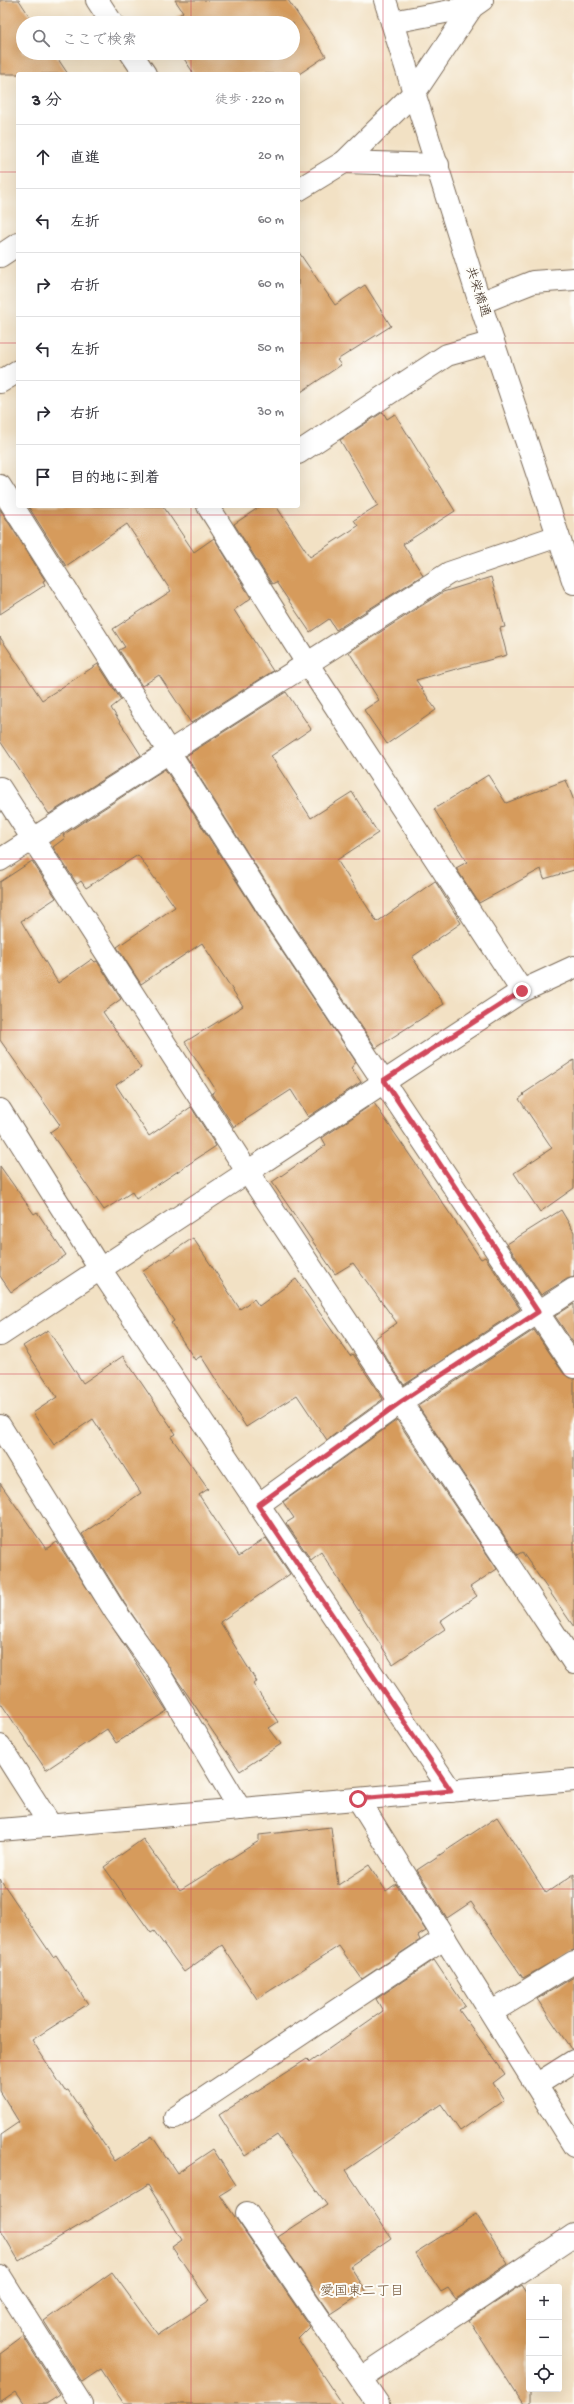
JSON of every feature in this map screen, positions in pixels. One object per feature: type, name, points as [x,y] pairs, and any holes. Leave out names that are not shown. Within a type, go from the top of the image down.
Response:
[{"type":"street","points":[[97,0],[107,16]]},
{"type":"street","name":"共栄橋通","points":[[384,0],[415,92],[480,303],[574,583]]},
{"type":"street","points":[[392,22],[477,4]]},
{"type":"street","points":[[300,189],[344,162],[415,92],[477,4]]},
{"type":"street","points":[[136,60],[144,72]]},
{"type":"street","points":[[344,162],[438,165]]},
{"type":"street","points":[[0,256],[16,245]]},
{"type":"street","points":[[480,303],[533,282],[574,279]]},
{"type":"street","points":[[300,452],[447,355],[493,342]]},
{"type":"street","points":[[0,382],[16,371]]},
{"type":"street","points":[[0,486],[277,922],[384,1080],[574,1367]]},
{"type":"street","points":[[213,508],[307,663],[522,991]]},
{"type":"street","points":[[0,860],[33,837],[449,573],[558,536]]},
{"type":"street","points":[[0,788],[247,1171],[402,1401],[574,1663]]},
{"type":"street","points":[[0,1335],[384,1080],[522,991],[574,967]]},
{"type":"street","points":[[0,1110],[100,1269],[451,1791]]},
{"type":"street","points":[[258,1505],[402,1401],[574,1289]]},
{"type":"street","points":[[0,1426],[115,1610],[157,1670],[240,1809]]},
{"type":"street","points":[[0,1746],[51,1826]]},
{"type":"street","points":[[0,1830],[574,1780]]},
{"type":"street","points":[[358,1799],[446,1938],[574,2146]]},
{"type":"street","points":[[175,2118],[446,1938]]},
{"type":"street","points":[[492,2012],[574,1962]]},
{"type":"street","points":[[536,2085],[574,2061]]},
{"type":"street","points":[[247,2213],[378,2404]]},
{"type":"street","points":[[361,2378],[574,2236]]},
{"type":"street","points":[[0,2276],[81,2404]]},
{"type":"building","points":[[0,0],[19,0],[29,16],[16,16],[16,60],[59,60],[67,72],[16,72],[16,74],[0,74]]},
{"type":"building","points":[[175,0],[288,0],[299,16],[178,16],[183,12]]},
{"type":"building","points":[[300,18],[326,56],[300,73],[300,72],[193,72],[185,60],[300,60]]},
{"type":"building","points":[[300,254],[335,305],[365,285],[391,326],[337,360],[341,365],[300,393]]},
{"type":"building","points":[[383,412],[387,419],[395,414],[455,511],[403,544],[423,575],[336,630],[329,619],[310,632],[276,582],[272,584],[234,524],[258,508],[277,508],[310,557],[358,526],[354,520],[378,505],[340,440]]},
{"type":"building","points":[[29,508],[164,508],[194,552],[214,538],[251,598],[234,610],[273,671],[191,723],[159,675],[142,686],[119,650],[125,647],[113,629],[171,591],[127,524],[66,566]]},
{"type":"building","points":[[0,509],[45,580],[43,581],[45,585],[0,614]]},
{"type":"building","points":[[491,577],[505,627],[500,628],[507,655],[416,680],[436,710],[387,744],[364,710],[379,700],[349,652],[443,592]]},
{"type":"building","points":[[0,637],[42,700],[98,664],[121,700],[111,708],[141,755],[49,814],[0,741]]},
{"type":"building","points":[[286,692],[311,729],[271,756],[311,818],[352,792],[378,833],[337,860],[377,922],[435,881],[461,923],[412,957],[444,1004],[376,1048],[287,915],[186,756]]},
{"type":"building","points":[[165,769],[267,929],[356,1062],[351,1068],[361,1082],[308,1117],[291,1090],[234,1127],[212,1093],[216,1090],[185,1042],[243,1006],[202,943],[141,984],[117,947],[175,907],[138,855],[86,888],[81,881],[77,884],[53,847],[65,838],[63,835]]},
{"type":"building","points":[[488,775],[506,803],[566,780],[574,801],[574,870],[544,879],[541,869],[479,903],[456,868],[467,862],[434,809]]},
{"type":"building","points":[[32,861],[56,898],[21,921],[58,983],[92,959],[95,962],[97,961],[121,999],[103,1012],[141,1068],[116,1085],[149,1136],[191,1107],[216,1146],[136,1199],[132,1192],[104,1210],[50,1132],[60,1125],[0,1040],[0,882]]},
{"type":"building","points":[[574,1060],[574,1188],[540,1212],[514,1173],[552,1148],[519,1099],[524,1095],[523,1094]]},
{"type":"building","points":[[374,1103],[481,1259],[485,1257],[520,1309],[404,1385],[374,1339],[397,1323],[353,1263],[335,1274],[272,1182],[326,1145],[322,1138]]},
{"type":"building","points":[[0,1166],[34,1214],[37,1212],[66,1255],[11,1292],[0,1276]]},
{"type":"building","points":[[561,1210],[574,1232],[574,1277],[567,1279],[541,1295],[507,1244]]},
{"type":"building","points":[[193,1238],[240,1309],[254,1299],[259,1306],[296,1279],[350,1356],[353,1354],[383,1399],[327,1440],[297,1395],[246,1427],[201,1356],[195,1360],[171,1323],[174,1321],[142,1272]]},
{"type":"building","points":[[574,1304],[574,1344],[555,1316]]},
{"type":"building","points":[[48,1330],[83,1383],[123,1356],[176,1434],[171,1437],[208,1489],[199,1495],[239,1556],[266,1538],[290,1574],[220,1622],[257,1682],[253,1684],[278,1722],[269,1728],[281,1744],[240,1771],[125,1604],[82,1534],[141,1493],[93,1419],[54,1445],[33,1413],[57,1397],[23,1346]]},
{"type":"building","points":[[534,1330],[564,1374],[574,1379],[574,1627],[522,1552],[517,1555],[418,1406]]},
{"type":"building","points":[[397,1420],[497,1569],[470,1587],[477,1596],[440,1621],[445,1629],[393,1664],[321,1552],[311,1560],[286,1523],[294,1518],[283,1502]]},
{"type":"building","points":[[0,1483],[46,1549],[57,1542],[167,1711],[116,1743],[107,1729],[46,1770],[0,1702]]},
{"type":"building","points":[[497,1817],[546,1893],[574,1874],[574,1950],[523,1978],[471,1902],[447,1918],[417,1870]]},
{"type":"building","points":[[331,1827],[338,1885],[369,1865],[386,1891],[396,1884],[426,1931],[418,1936],[420,1940],[362,1979],[339,1946],[257,1999],[222,1945],[184,1972],[154,1931],[151,1933],[104,1867],[143,1839],[180,1890],[259,1841],[259,1835]]},
{"type":"building","points":[[0,1879],[53,1957],[56,1955],[88,2004],[32,2040],[65,2091],[68,2090],[115,2161],[152,2136],[177,2173],[213,2149],[236,2185],[220,2195],[310,2327],[298,2339],[342,2404],[124,2404],[101,2369],[82,2382],[44,2321],[112,2272],[158,2335],[209,2301],[172,2247],[182,2240],[148,2185],[19,2261],[0,2229],[0,2135],[19,2122],[0,2091]]},
{"type":"building","points":[[434,1960],[465,2006],[459,2010],[505,2074],[493,2083],[504,2100],[460,2131],[441,2104],[346,2170],[391,2238],[350,2266],[366,2291],[331,2314],[278,2237],[327,2205],[277,2135],[245,2156],[219,2115],[307,2059],[310,2062],[383,2011],[376,1999]]},
{"type":"building","points":[[574,1977],[574,2049],[571,2049],[537,1999]]},
{"type":"building","points":[[476,2214],[508,2264],[456,2299],[448,2288],[441,2292],[415,2253]]},
{"type":"building","points":[[522,2285],[526,2291],[526,2392],[529,2392],[529,2404],[523,2404],[469,2320]]},
{"type":"building","points":[[23,2336],[60,2395],[46,2404],[25,2404],[16,2391],[0,2402],[0,2353]]},
{"type":"district","name":"愛国東二丁目","points":[[362,2292]]},
{"type":"route","points":[[358,1799],[451,1791],[258,1505],[402,1401],[538,1312],[384,1080],[522,991]]}]
